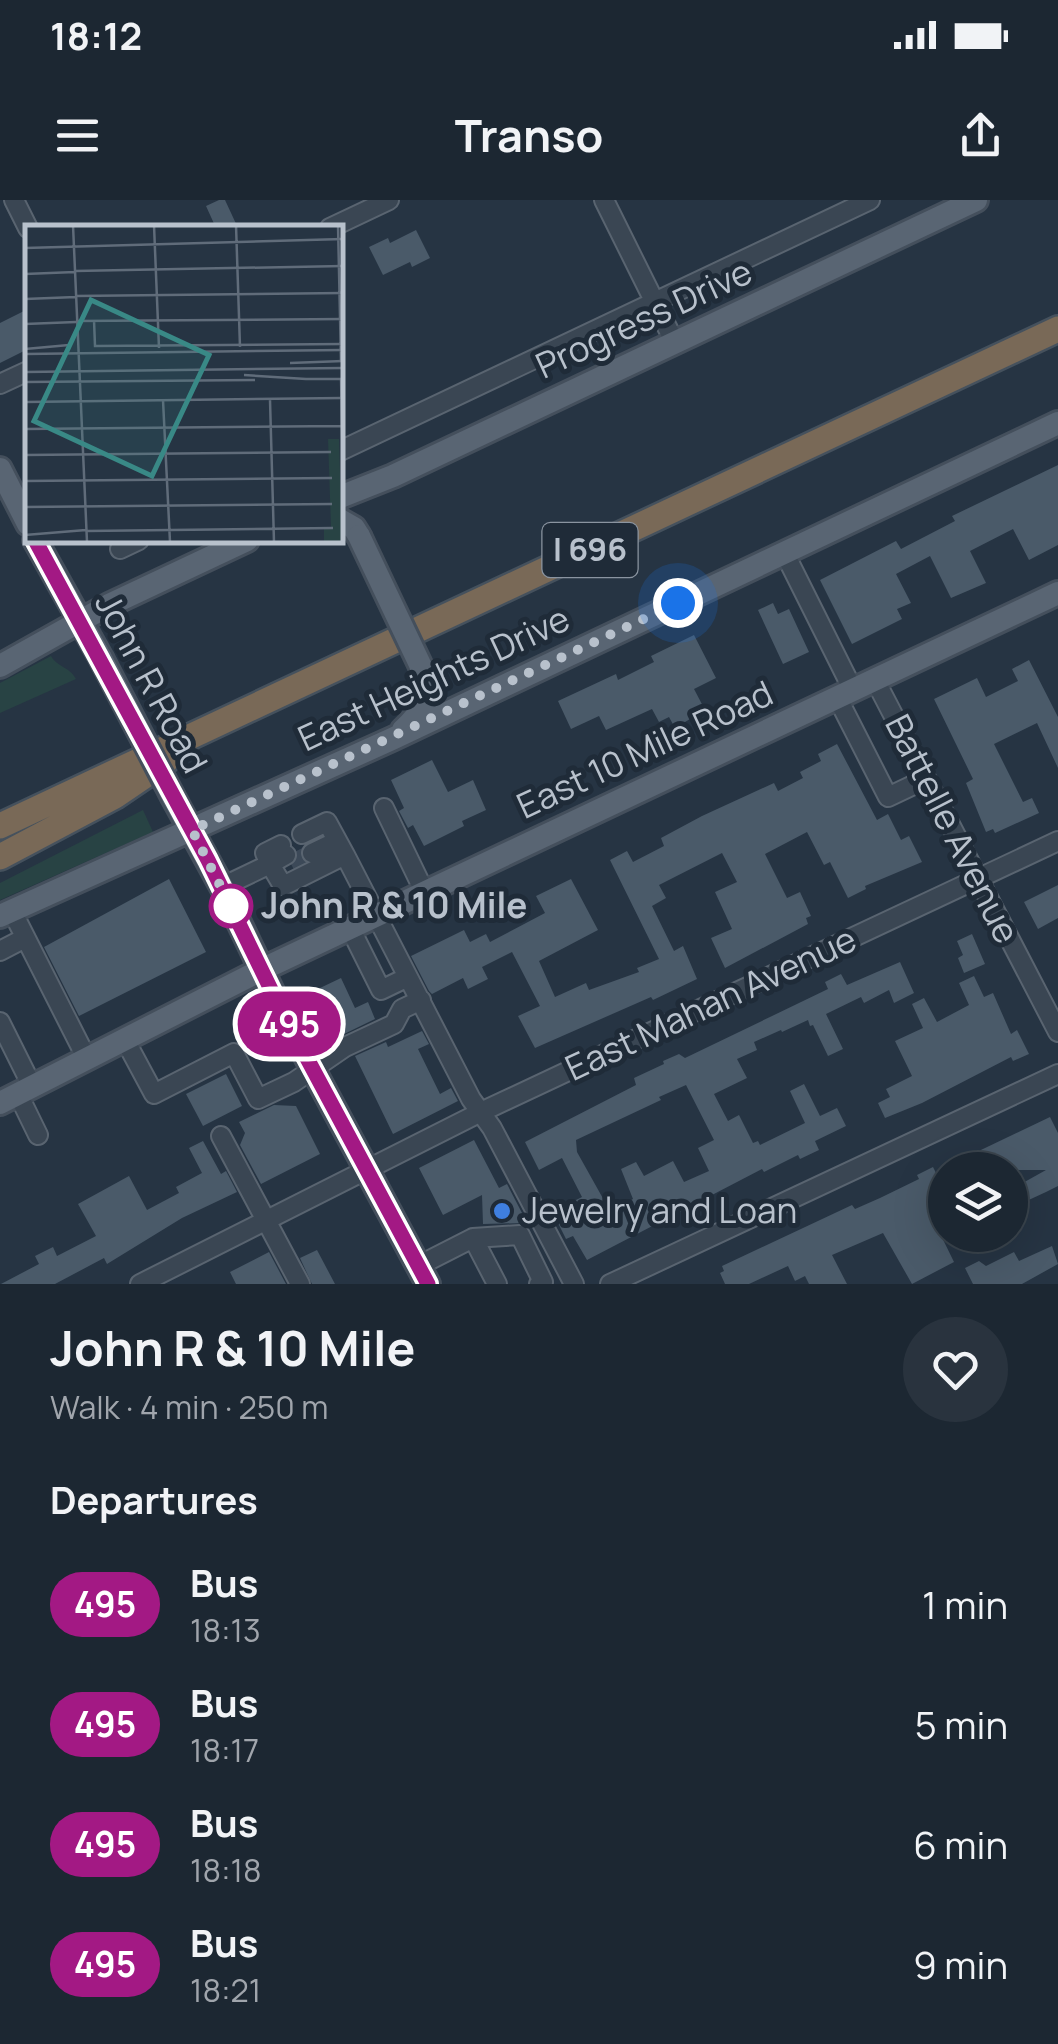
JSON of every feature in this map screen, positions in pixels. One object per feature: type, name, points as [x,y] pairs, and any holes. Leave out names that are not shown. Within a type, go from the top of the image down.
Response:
[{"type":"highway","points":[[958,375],[1058,320]]},
{"type":"highway","name":"I 696","points":[[0,826],[1058,329]]},
{"type":"highway","points":[[0,856],[115,796],[221,724]]},
{"type":"main road","name":"Progress Drive","points":[[342,495],[393,476],[976,200]]},
{"type":"main road","name":"East Heights Drive","points":[[6,914],[392,738],[1058,423]]},
{"type":"main road","points":[[0,469],[25,518]]},
{"type":"main road","points":[[342,521],[359,536],[425,675],[423,707],[392,738]]},
{"type":"main road","name":"John R Road","points":[[36,542],[59,588],[82,621],[423,1275]]},
{"type":"main road","points":[[0,666],[243,542]]},
{"type":"main road","name":"East 10 Mile Road","points":[[17,1095],[262,970],[1058,593]]},
{"type":"street","points":[[14,200],[26,225]]},
{"type":"street","points":[[336,225],[388,200]]},
{"type":"street","points":[[604,200],[675,343]]},
{"type":"street","points":[[342,450],[870,200]]},
{"type":"street","points":[[0,384],[25,372]]},
{"type":"street","points":[[120,549],[135,542]]},
{"type":"street","name":"Battelle Avenue","points":[[784,552],[888,798],[926,779]]},
{"type":"street","name":"Battelle Avenue","points":[[875,680],[1058,1032]]},
{"type":"street","points":[[384,808],[425,892]]},
{"type":"street","name":"East Mahan Avenue","points":[[140,1284],[481,1112],[1058,841]]},
{"type":"street","points":[[222,887],[281,860],[282,886],[338,843]]},
{"type":"street","points":[[307,844],[338,843]]},
{"type":"street","points":[[338,843],[471,1100],[574,1284]]},
{"type":"street","points":[[6,914],[26,938],[87,1059]]},
{"type":"street","points":[[350,928],[381,990],[408,977]]},
{"type":"street","points":[[0,951],[26,938]]},
{"type":"street","points":[[126,1040],[154,1094],[234,1053],[258,1099],[294,1082],[344,1048],[394,1024],[402,1009],[420,1000]]},
{"type":"street","points":[[0,1022],[17,1095],[38,1135]]},
{"type":"street","points":[[610,1284],[1058,1074]]},
{"type":"street","points":[[222,1136],[300,1284]]},
{"type":"street","points":[[423,1275],[473,1238],[520,1235],[543,1282],[539,1284]]},
{"type":"street","points":[[473,1238],[496,1284]]},
{"type":"green space","points":[[51,656],[76,679],[0,713],[0,683]]},
{"type":"green space","points":[[143,810],[153,832],[0,900],[0,883]]},
{"type":"building","points":[[225,200],[237,225],[215,225],[206,206]]},
{"type":"building","points":[[416,230],[430,258],[412,267],[410,262],[383,275],[369,247],[388,238],[390,243]]},
{"type":"building","points":[[25,310],[25,350],[0,363],[0,323]]},
{"type":"building","points":[[1058,465],[1058,545],[1029,560],[1013,529],[970,551],[986,583],[951,598],[930,556],[896,574],[911,603],[897,609],[902,619],[852,644],[820,580],[896,541],[901,549],[955,521],[952,516]]},
{"type":"building","points":[[773,603],[778,614],[789,609],[809,652],[783,664],[758,610]]},
{"type":"building","points":[[694,635],[716,678],[694,689],[705,710],[675,728],[669,717],[659,722],[652,709],[606,730],[599,716],[571,729],[558,701],[616,674],[618,680],[654,662],[651,656]]},
{"type":"building","points":[[1029,660],[1058,717],[1058,768],[1037,723],[994,744],[1023,802],[1032,798],[1039,813],[995,833],[993,829],[986,832],[966,783],[973,779],[934,699],[977,678],[986,697],[1018,681],[1012,669]]},
{"type":"building","points":[[837,744],[877,820],[888,814],[901,840],[909,836],[922,862],[865,886],[866,889],[848,898],[830,862],[824,865],[807,832],[765,854],[787,898],[800,892],[811,916],[806,918],[808,924],[725,968],[711,938],[732,929],[715,892],[737,882],[722,853],[659,885],[666,898],[652,906],[674,951],[683,946],[697,979],[535,1048],[518,1016],[540,1006],[512,952],[482,967],[488,979],[468,989],[463,978],[432,994],[429,991],[411,956],[464,930],[470,942],[486,934],[490,942],[545,913],[536,896],[571,879],[598,930],[539,961],[555,997],[586,983],[589,990],[639,972],[637,968],[659,959],[610,860],[627,851],[633,862],[664,846],[661,838],[702,816],[774,783],[778,791],[803,778],[800,772],[821,761],[818,754]]},
{"type":"building","points":[[432,760],[448,792],[473,780],[486,810],[424,846],[413,825],[408,828],[399,811],[404,808],[391,780]]},
{"type":"building","points":[[169,879],[206,952],[79,1016],[44,947]]},
{"type":"building","points":[[1058,885],[1058,918],[1038,929],[1024,902]]},
{"type":"building","points":[[972,934],[985,964],[964,973],[957,941]]},
{"type":"building","points":[[900,962],[914,993],[894,1003],[889,990],[864,1003],[861,997],[826,1014],[843,1049],[828,1056],[808,1020],[754,1042],[757,1050],[737,1059],[747,1078],[714,1094],[728,1121],[739,1115],[753,1143],[758,1141],[760,1145],[805,1123],[790,1091],[804,1084],[820,1116],[837,1108],[846,1126],[815,1141],[819,1150],[800,1159],[798,1155],[764,1172],[762,1169],[587,1260],[573,1236],[566,1239],[557,1221],[574,1212],[570,1203],[582,1197],[562,1158],[539,1170],[525,1142],[636,1085],[634,1078],[664,1064],[663,1061],[679,1054],[685,1058],[828,989],[825,982],[841,974],[847,985]],"holes":[[[686,1085],[714,1140],[698,1148],[709,1171],[684,1182],[673,1161],[644,1176],[636,1162],[621,1169],[633,1199],[610,1211],[577,1152],[576,1140]]]},
{"type":"building","points":[[974,976],[984,997],[993,993],[1011,1034],[1017,1030],[1029,1054],[1013,1061],[1011,1057],[885,1118],[878,1103],[890,1097],[886,1089],[912,1076],[895,1041],[923,1028],[912,1004],[924,998],[937,1022],[969,1005],[959,983]]},
{"type":"building","points":[[341,978],[355,1008],[368,1002],[375,1019],[342,1035],[320,988]]},
{"type":"building","points":[[422,1031],[429,1044],[418,1049],[440,1094],[451,1088],[458,1101],[393,1134],[355,1056],[386,1042],[388,1047]]},
{"type":"building","points":[[226,1074],[242,1106],[203,1126],[186,1094]]},
{"type":"building","points":[[274,1105],[296,1106],[320,1154],[261,1184],[240,1145],[245,1133],[239,1122]]},
{"type":"building","points":[[1050,1117],[1058,1133],[1058,1186],[1028,1200],[1028,1180],[1046,1170],[1028,1170],[1028,1152],[977,1152]]},
{"type":"building","points":[[474,1140],[499,1188],[507,1184],[523,1223],[483,1224],[482,1195],[443,1215],[419,1168]]},
{"type":"building","points":[[203,1141],[221,1174],[226,1171],[237,1192],[182,1218],[107,1264],[104,1258],[55,1284],[1,1284],[39,1264],[35,1256],[53,1247],[57,1256],[96,1236],[78,1204],[129,1176],[147,1210],[179,1193],[176,1187],[202,1173],[189,1148]]},
{"type":"building","points":[[928,1170],[928,1252],[949,1252],[954,1262],[912,1284],[883,1233],[832,1255],[847,1284],[809,1284],[805,1276],[795,1281],[788,1266],[749,1284],[725,1284],[720,1273],[724,1271],[722,1266],[852,1205],[855,1209],[880,1198],[919,1179],[917,1175]]},
{"type":"building","points":[[1052,1246],[1058,1264],[1022,1284],[973,1284],[965,1268],[979,1261],[986,1266],[1014,1252],[1019,1261]]},
{"type":"building","points":[[317,1250],[335,1284],[312,1284],[300,1258]]},
{"type":"building","points":[[269,1252],[286,1284],[236,1284],[230,1272]]},
{"type":"tunnel","points":[[291,864],[312,853]]},
{"type":"bus line","name":"495","points":[[36,542],[59,588],[82,621],[208,860],[279,1006],[428,1284]]},
{"type":"place","name":"John R & 10 Mile","points":[[231,906]]},
{"type":"place","name":"Jewelry and Loan","points":[[502,1211]]},
{"type":"route","points":[[231,906],[233,911],[192,830],[678,603]]}]
